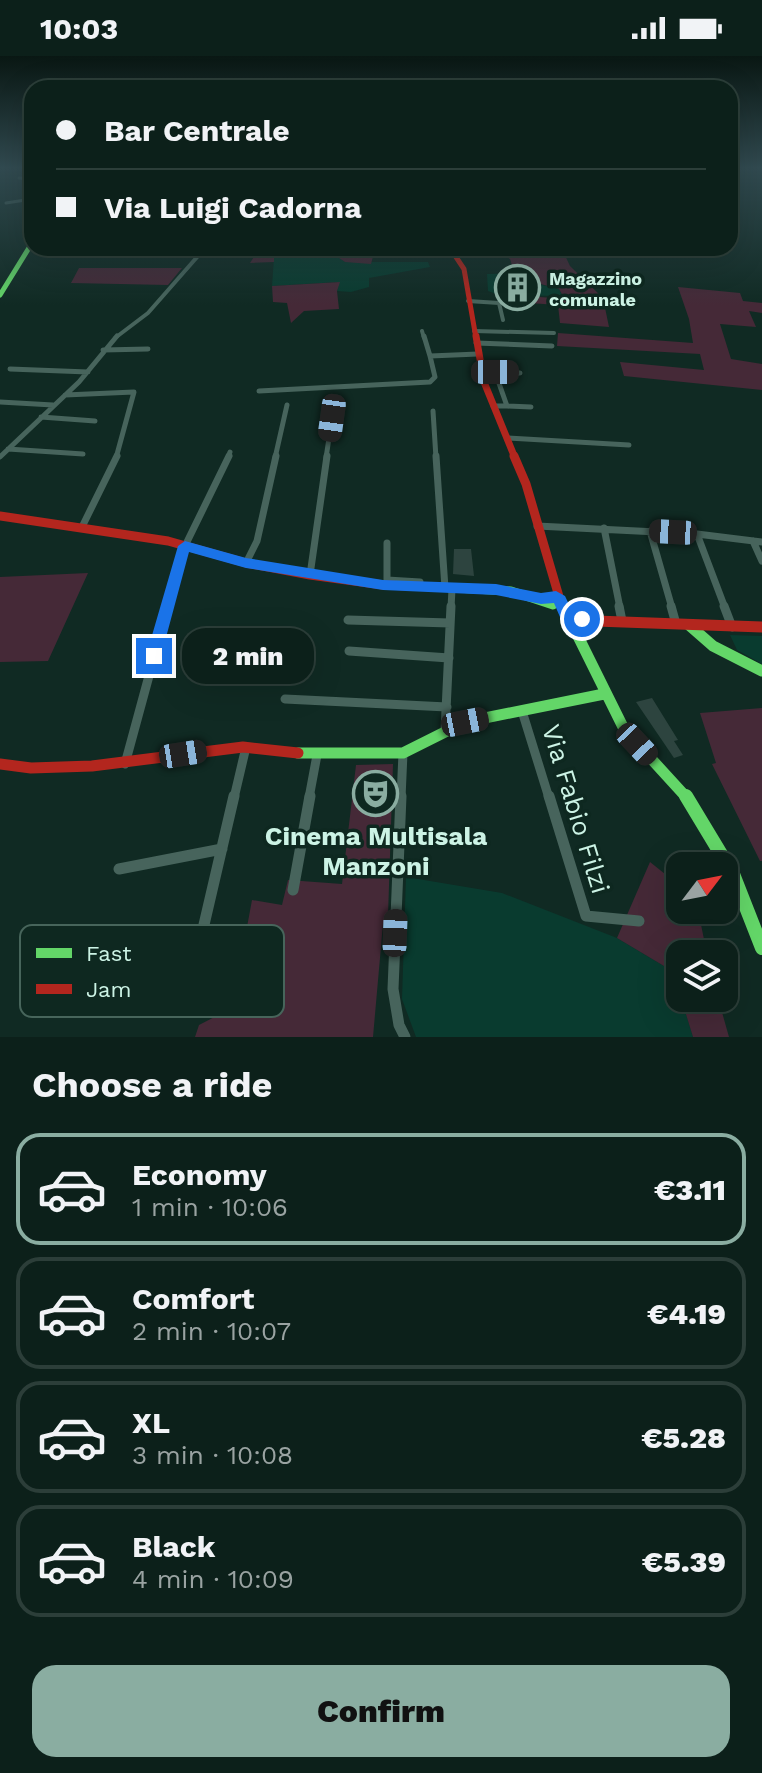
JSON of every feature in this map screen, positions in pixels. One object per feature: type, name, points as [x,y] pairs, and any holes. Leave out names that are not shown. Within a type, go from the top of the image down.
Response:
[{"type":"street","points":[[2,287],[24,255]]},
{"type":"street","points":[[0,457],[88,372],[103,350],[148,313],[198,256]]},
{"type":"street","points":[[456,256],[462,264],[482,373],[526,484],[555,586],[553,601]]},
{"type":"street","points":[[494,302],[497,293]]},
{"type":"street","points":[[468,301],[499,303],[503,320]]},
{"type":"street","points":[[259,391],[430,382],[435,377],[422,331]]},
{"type":"street","points":[[474,331],[554,333]]},
{"type":"street","points":[[430,356],[477,348],[552,346]]},
{"type":"street","points":[[103,350],[148,349]]},
{"type":"street","points":[[10,369],[88,372]]},
{"type":"street","points":[[495,372],[507,406]]},
{"type":"street","points":[[482,373],[520,373]]},
{"type":"street","points":[[65,395],[134,392],[126,439],[107,484],[82,527]]},
{"type":"street","points":[[0,402],[53,405]]},
{"type":"street","points":[[246,563],[257,541],[287,405]]},
{"type":"street","points":[[493,406],[531,407]]},
{"type":"street","points":[[433,411],[450,623],[445,731]]},
{"type":"street","points":[[40,417],[95,421]]},
{"type":"street","points":[[310,575],[332,418]]},
{"type":"street","points":[[507,438],[629,445]]},
{"type":"street","points":[[8,449],[83,454]]},
{"type":"street","points":[[125,764],[185,546],[193,524],[222,480],[230,452]]},
{"type":"street","points":[[0,516],[185,546],[246,563],[310,575],[383,585],[496,589],[553,601],[567,618],[624,729],[685,795],[706,826],[733,874],[762,948]]},
{"type":"street","points":[[537,526],[697,534],[758,542],[762,561]]},
{"type":"street","points":[[604,528],[622,621]]},
{"type":"street","points":[[650,531],[676,624]]},
{"type":"street","points":[[697,534],[732,627]]},
{"type":"street","points":[[387,543],[387,580],[448,587]]},
{"type":"street","points":[[567,618],[762,627]]},
{"type":"street","points":[[348,620],[450,623]]},
{"type":"street","points":[[575,633],[603,621]]},
{"type":"street","points":[[689,625],[706,641],[762,671]]},
{"type":"street","points":[[349,651],[449,658]]},
{"type":"street","points":[[0,764],[35,770],[125,764],[246,747],[317,755],[403,753],[465,722],[604,694]]},
{"type":"street","points":[[285,699],[447,707]]},
{"type":"street","name":"Via Fabio Filzi","points":[[522,711],[586,916],[639,921]]},
{"type":"street","points":[[204,925],[246,747]]},
{"type":"street","points":[[403,753],[393,989],[399,1025],[405,1037]]},
{"type":"street","points":[[293,890],[317,755]]},
{"type":"street","points":[[119,869],[222,849]]},
{"type":"shaded area","points":[[254,256],[294,256],[274,257],[274,262],[250,263]]},
{"type":"shaded area","points":[[336,256],[373,256],[371,264],[345,262]]},
{"type":"shaded area","points":[[337,256],[345,262],[428,262],[430,267],[369,278],[369,287],[351,292],[337,291],[339,282],[272,286],[274,257]]},
{"type":"shaded area","points":[[505,256],[565,256],[570,266],[603,298],[609,327],[560,323],[558,305],[502,301],[499,294],[563,296],[559,289],[537,283],[531,273],[505,273],[504,268],[512,265]]},
{"type":"shaded area","points":[[79,268],[182,268],[168,285],[71,283]]},
{"type":"shaded area","points":[[531,273],[542,285],[559,289],[563,296],[499,295],[488,291],[487,274]]},
{"type":"shaded area","points":[[340,282],[337,291],[339,309],[304,311],[291,323],[287,303],[273,302],[272,286]]},
{"type":"shaded area","points":[[678,287],[740,293],[743,301],[762,303],[762,313],[749,311],[756,327],[720,324],[731,359],[762,364],[762,390],[624,376],[620,362],[704,370],[700,354],[557,346],[558,333],[693,343]]},
{"type":"shaded area","points":[[88,573],[48,661],[0,662],[0,577]]},
{"type":"shaded area","points":[[730,635],[762,636],[762,664],[737,650]]},
{"type":"shaded area","points":[[762,708],[760,861],[712,764],[716,763],[700,713]]},
{"type":"shaded area","points":[[393,764],[388,916],[383,924],[373,1037],[195,1037],[199,1025],[215,1017],[284,1017],[284,925],[247,925],[252,900],[282,905],[288,880],[342,884],[356,765]]},
{"type":"shaded area","points":[[650,862],[666,875],[666,924],[701,924],[704,940],[666,940],[666,967],[617,938]]},
{"type":"shaded area","points":[[406,877],[502,893],[617,938],[666,967],[666,1012],[686,1012],[693,1037],[416,1037],[402,999]]},
{"type":"shaded area","points":[[685,1012],[722,1012],[729,1037],[693,1037]]},
{"type":"building","name":"Magazzino comunale","points":[[505,278],[528,279],[531,292],[507,291]]},
{"type":"building","points":[[454,549],[471,549],[474,576],[453,574]]},
{"type":"building","points":[[652,698],[678,740],[674,741],[683,755],[674,758],[636,702]]},
{"type":"traffic: fast","points":[[0,295],[24,256]]},
{"type":"traffic: fast","points":[[437,587],[511,591],[553,605]]},
{"type":"traffic: fast","points":[[561,603],[624,729],[685,795],[706,826],[733,874],[762,948]]},
{"type":"traffic: fast","points":[[689,625],[713,646],[762,671]]},
{"type":"traffic: fast","points":[[298,753],[403,753],[465,722],[604,694]]},
{"type":"traffic: jam","points":[[455,256],[464,269],[484,382],[526,484],[560,600]]},
{"type":"traffic: jam","points":[[0,516],[168,541],[246,563],[310,575],[383,585],[437,587]]},
{"type":"traffic: jam","points":[[568,620],[762,627]]},
{"type":"traffic: jam","points":[[575,633],[600,621]]},
{"type":"traffic: jam","points":[[0,764],[31,768],[92,766],[243,747],[298,753]]},
{"type":"place","name":"Magazzino comunale","points":[[518,288]]},
{"type":"place","name":"Cinema Multisala Manzoni","points":[[376,793]]},
{"type":"route","points":[[154,656],[185,546],[246,563],[310,575],[383,585],[496,589],[548,599],[556,597],[568,620],[582,619]]}]
